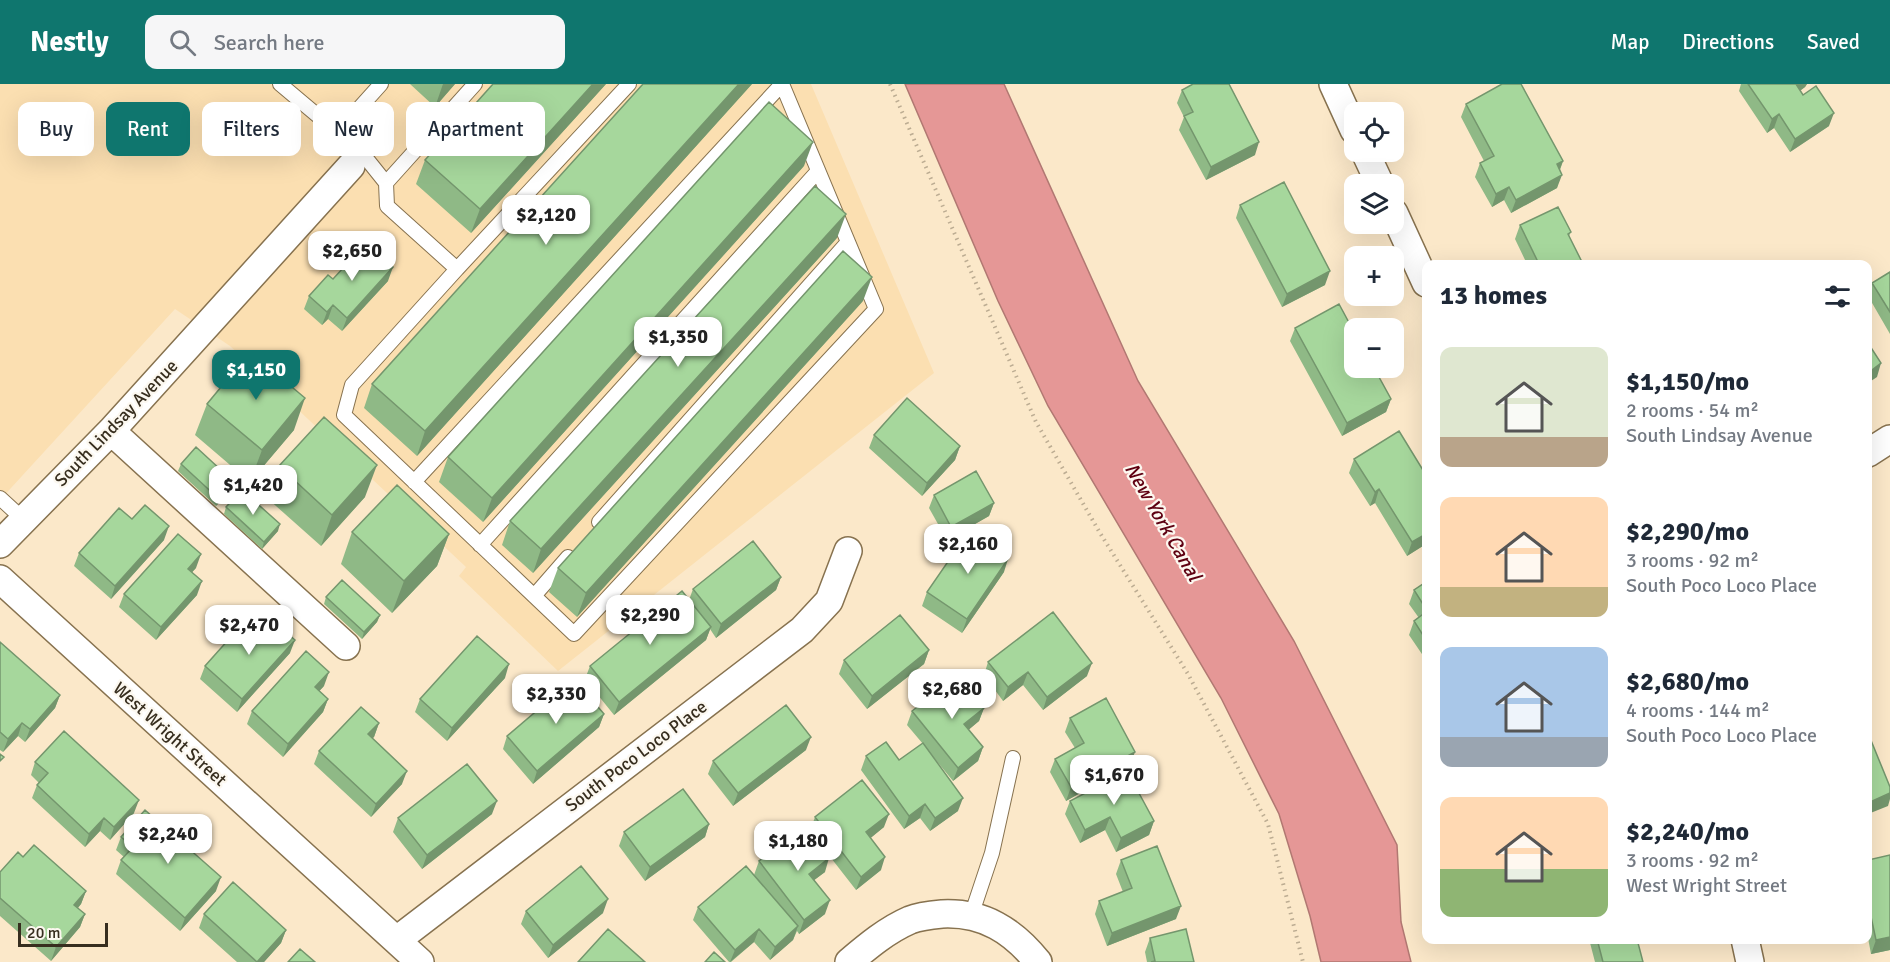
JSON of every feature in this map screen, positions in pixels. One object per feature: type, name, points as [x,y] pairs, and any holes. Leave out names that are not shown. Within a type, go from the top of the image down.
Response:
[{"type":"street","points":[[1333,84],[1344,108]]},
{"type":"street","name":"South Lindsay Avenue","points":[[0,544],[111,431],[356,160]]},
{"type":"street","points":[[1404,234],[1422,274]]},
{"type":"street","points":[[111,431],[346,646]]},
{"type":"street","points":[[1872,450],[1890,439]]},
{"type":"street","name":"South Poco Loco Place","points":[[397,940],[802,630],[829,601],[848,551]]},
{"type":"street","name":"West Wright Street","points":[[0,579],[420,962]]},
{"type":"street","points":[[849,962],[882,934],[912,919],[955,914],[971,916],[998,926],[1023,943],[1038,962]]},
{"type":"street","points":[[1746,944],[1750,962]]},
{"type":"lane","points":[[280,84],[313,112]]},
{"type":"lane","points":[[365,102],[381,84]]},
{"type":"lane","points":[[457,269],[387,206],[386,183],[475,84]]},
{"type":"lane","points":[[414,482],[782,84],[876,309],[574,634],[480,544],[414,482],[344,415],[352,385],[629,84]]},
{"type":"lane","points":[[353,156],[386,183]]},
{"type":"lane","points":[[480,544],[818,171]]},
{"type":"lane","points":[[534,596],[848,242]]},
{"type":"lane","points":[[0,498],[23,519]]},
{"type":"lane","points":[[971,916],[992,853],[1013,758]]},
{"type":"path","points":[[890,84],[1036,422],[1100,533],[1188,674],[1268,824],[1303,962]]},
{"type":"shaded area","points":[[0,84],[811,84],[934,373],[558,671],[459,576],[466,567],[230,346],[175,309],[0,500]]},
{"type":"water","name":"New York Canal","points":[[905,84],[1004,84],[1138,381],[1294,641],[1397,845],[1401,922],[1411,962],[1321,962],[1310,916],[1279,814],[1221,698],[1048,406],[998,301]]},
{"type":"building","points":[[493,84],[593,84],[545,137],[545,102],[477,102]]},
{"type":"building","points":[[643,84],[739,84],[425,431],[372,384]]},
{"type":"building","points":[[1193,84],[1229,84],[1259,142],[1211,167],[1184,116],[1193,112],[1182,90]]},
{"type":"building","points":[[1502,84],[1521,84],[1563,161],[1557,164],[1562,175],[1516,200],[1509,187],[1496,194],[1480,163],[1494,156],[1466,104]]},
{"type":"building","points":[[1748,84],[1796,84],[1803,95],[1816,86],[1834,113],[1795,139],[1779,114],[1772,119]]},
{"type":"building","points":[[769,102],[813,142],[492,498],[448,457]]},
{"type":"building","points":[[429,156],[528,156],[480,209],[425,160]]},
{"type":"building","points":[[1284,182],[1330,271],[1287,294],[1240,205]]},
{"type":"building","points":[[815,186],[846,214],[541,549],[510,521]]},
{"type":"building","points":[[1558,207],[1571,232],[1568,234],[1581,260],[1537,260],[1520,225]]},
{"type":"building","points":[[366,243],[393,267],[347,318],[333,305],[327,312],[309,296],[328,275],[333,279]]},
{"type":"building","points":[[843,251],[872,277],[586,593],[558,568]]},
{"type":"building","points":[[1890,272],[1890,312],[1872,283]]},
{"type":"building","points":[[1339,304],[1346,318],[1344,318],[1344,378],[1379,378],[1391,399],[1347,423],[1295,328]]},
{"type":"building","points":[[1872,349],[1881,363],[1872,370]]},
{"type":"building","points":[[250,352],[305,398],[262,450],[207,404]]},
{"type":"building","points":[[907,398],[960,446],[927,483],[874,435]]},
{"type":"building","points":[[324,417],[377,465],[332,515],[279,466]]},
{"type":"building","points":[[1399,431],[1422,468],[1422,536],[1412,542],[1379,489],[1375,492],[1354,459]]},
{"type":"building","points":[[196,447],[234,482],[219,499],[181,464]]},
{"type":"building","points":[[976,471],[994,503],[951,527],[934,495]]},
{"type":"building","points":[[397,485],[449,534],[404,581],[352,532]]},
{"type":"building","points":[[242,490],[280,524],[264,542],[226,507]]},
{"type":"building","points":[[145,505],[169,526],[115,586],[79,553],[119,508],[132,519]]},
{"type":"building","points":[[969,531],[1008,559],[967,619],[927,592]]},
{"type":"building","points":[[178,534],[201,554],[188,569],[202,581],[161,627],[124,594]]},
{"type":"building","points":[[753,541],[781,577],[721,624],[693,589]]},
{"type":"building","points":[[342,580],[380,615],[364,632],[326,597]]},
{"type":"building","points":[[1422,585],[1422,603],[1414,590]]},
{"type":"building","points":[[682,591],[711,627],[619,702],[590,666]]},
{"type":"building","points":[[1053,612],[1092,663],[1047,697],[1028,672],[1008,687],[988,662]]},
{"type":"building","points":[[900,615],[929,650],[872,696],[844,660]]},
{"type":"building","points":[[1422,615],[1422,634],[1414,621]]},
{"type":"building","points":[[270,618],[295,640],[242,699],[205,666],[246,620],[259,631]]},
{"type":"building","points":[[477,636],[509,664],[452,728],[420,699]]},
{"type":"building","points":[[0,642],[60,695],[30,729],[22,723],[8,739],[0,732]]},
{"type":"building","points":[[306,651],[329,672],[315,687],[328,699],[288,744],[252,711]]},
{"type":"building","points":[[958,675],[984,708],[964,724],[983,747],[958,768],[912,711]]},
{"type":"building","points":[[574,679],[604,714],[537,771],[507,736]]},
{"type":"building","points":[[1106,698],[1135,752],[1071,787],[1055,759],[1084,743],[1070,718]]},
{"type":"building","points":[[786,705],[811,737],[738,793],[713,761]]},
{"type":"building","points":[[361,707],[379,723],[368,734],[407,771],[376,804],[319,751]]},
{"type":"building","points":[[64,731],[139,800],[114,827],[104,818],[89,834],[37,785],[48,773],[35,762]]},
{"type":"building","points":[[886,742],[899,760],[923,743],[963,798],[935,818],[925,804],[909,816],[866,756]]},
{"type":"building","points":[[1872,743],[1890,787],[1890,793],[1872,801]]},
{"type":"building","points":[[467,764],[497,801],[427,855],[398,818]]},
{"type":"building","points":[[1127,771],[1154,821],[1121,838],[1110,817],[1085,830],[1070,801]]},
{"type":"building","points":[[862,780],[889,814],[866,832],[885,857],[861,877],[815,817]]},
{"type":"building","points":[[683,789],[709,824],[650,867],[624,832]]},
{"type":"building","points":[[145,810],[221,877],[185,918],[121,860],[133,847],[121,837]]},
{"type":"building","points":[[805,827],[829,858],[809,874],[830,900],[804,920],[759,861]]},
{"type":"building","points":[[34,845],[86,891],[74,905],[85,914],[56,947],[0,898],[0,872],[18,852],[23,857]]},
{"type":"building","points":[[1157,846],[1181,906],[1112,933],[1099,901],[1132,888],[1121,860]]},
{"type":"building","points":[[1890,855],[1890,937],[1876,940],[1872,922],[1872,859]]},
{"type":"building","points":[[581,866],[608,899],[553,945],[526,911]]},
{"type":"building","points":[[746,866],[798,926],[775,947],[759,929],[735,950],[698,907]]},
{"type":"building","points":[[233,882],[286,930],[257,962],[204,914]]},
{"type":"building","points":[[608,929],[645,962],[578,962]]},
{"type":"building","points":[[1186,929],[1194,962],[1151,962],[1155,961],[1150,938]]},
{"type":"building","points":[[1598,944],[1638,944],[1643,962],[1603,962]]},
{"type":"building","points":[[300,949],[315,962],[288,962]]},
{"type":"building","points":[[714,952],[725,962],[705,962]]}]
